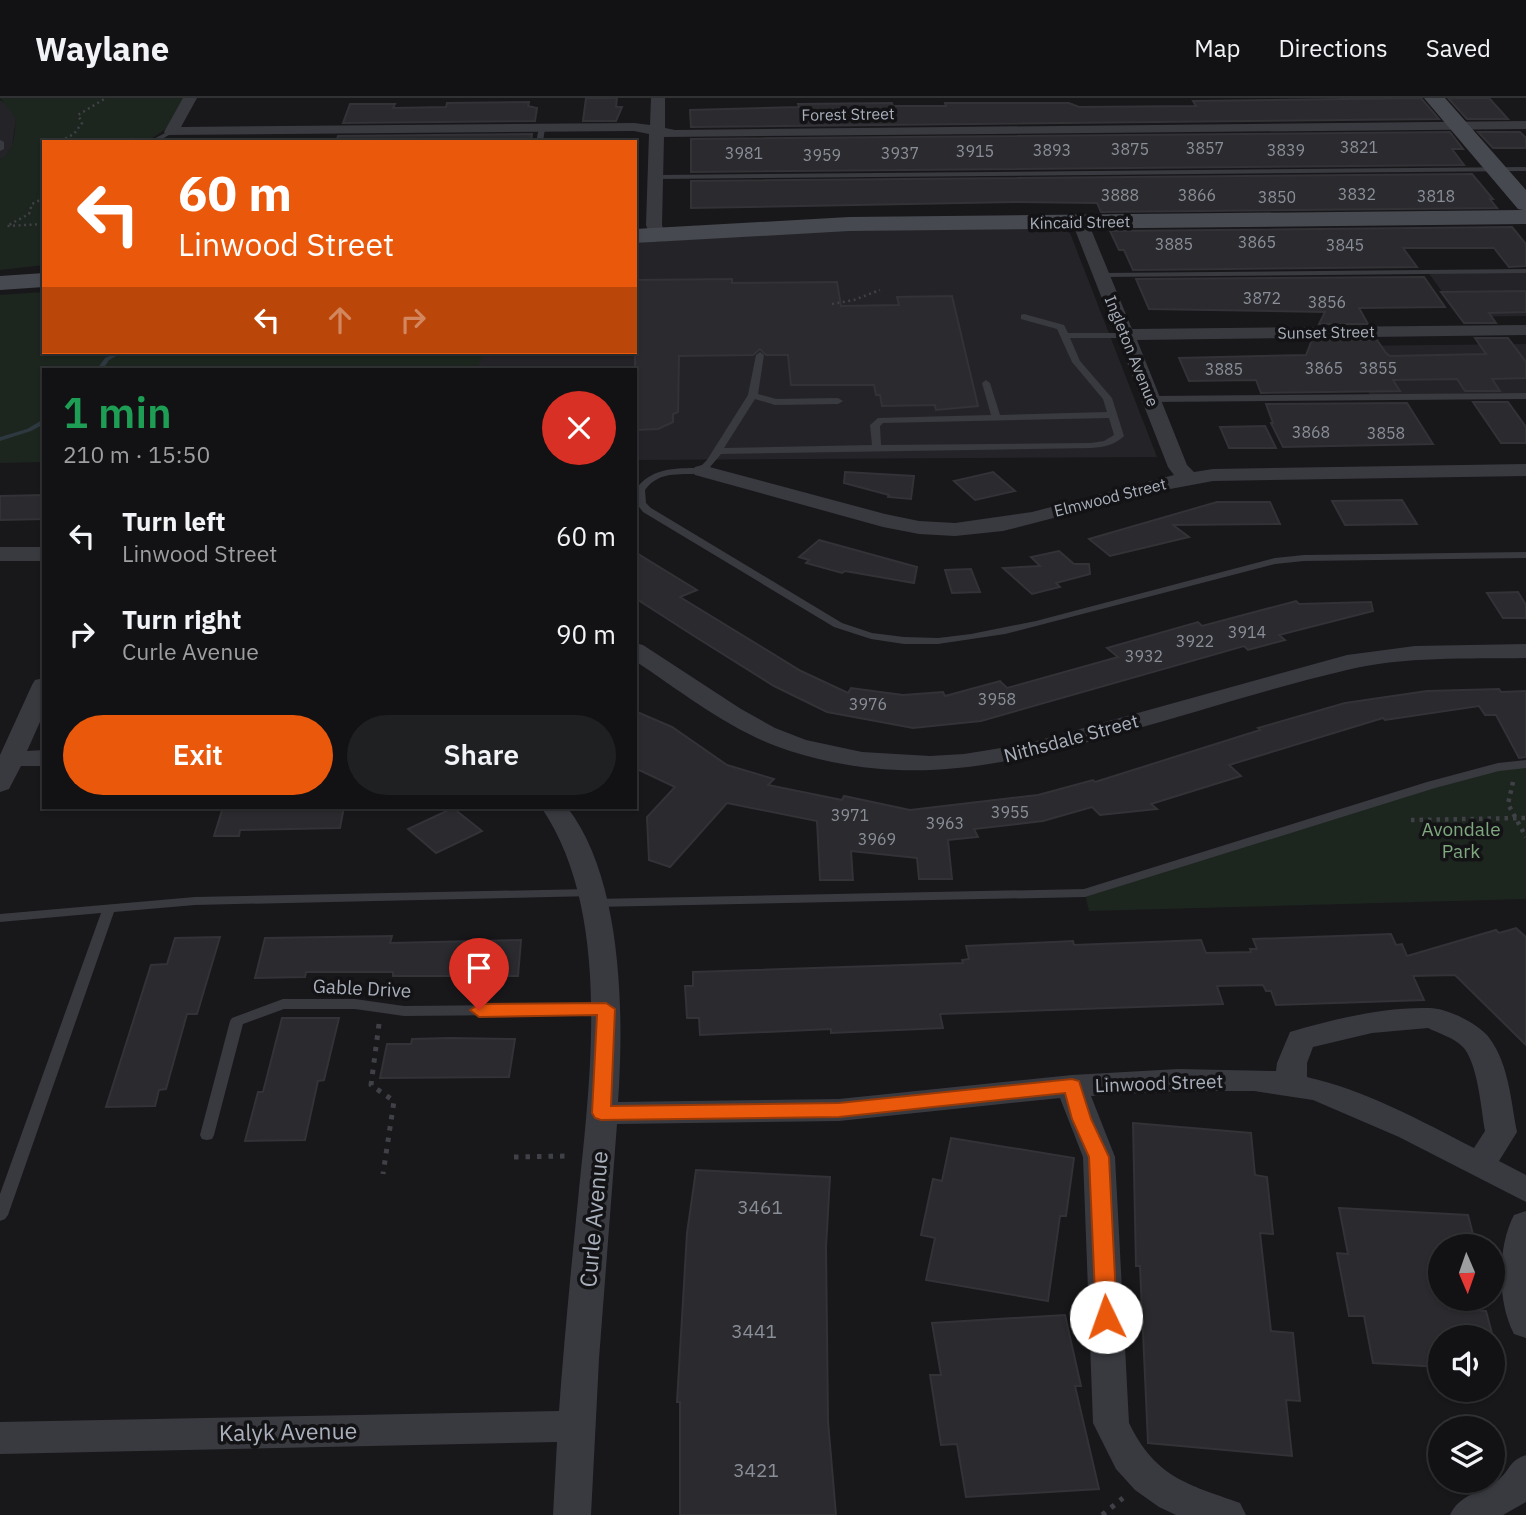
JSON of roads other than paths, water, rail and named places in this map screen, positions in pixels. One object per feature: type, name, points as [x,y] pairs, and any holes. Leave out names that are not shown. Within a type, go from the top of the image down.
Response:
[{"type":"street","points":[[159,137],[190,98]]},
{"type":"street","points":[[649,230],[657,177],[658,98]]},
{"type":"street","points":[[1434,98],[1526,204]]},
{"type":"street","name":"Forest Street","points":[[159,137],[540,135],[657,130],[675,134],[1526,125]]},
{"type":"street","name":"Kincaid Street","points":[[649,230],[801,225],[1526,217]]},
{"type":"street","name":"Ingleton Avenue","points":[[1080,222],[1178,467],[1188,478]]},
{"type":"street","points":[[0,283],[42,280]]},
{"type":"street","name":"Sunset Street","points":[[1127,335],[1526,330]]},
{"type":"street","name":"Elmwood Street","points":[[702,471],[897,524],[935,530],[971,529],[1004,523],[1188,478],[1213,475],[1526,470]]},
{"type":"street","points":[[0,554],[42,554]]},
{"type":"street","name":"Nithsdale Street","points":[[637,651],[747,723],[804,748],[855,758],[946,762],[979,761],[1029,751],[1347,662],[1415,653],[1526,651]]},
{"type":"street","points":[[0,784],[42,689]]},
{"type":"street","points":[[11,759],[42,758]]},
{"type":"street","name":"Curle Avenue","points":[[555,809],[572,836],[590,898],[604,963],[606,1009],[572,1515]]},
{"type":"street","points":[[1291,1084],[1292,1063],[1301,1039],[1372,1023],[1431,1018],[1471,1035],[1480,1047],[1491,1076],[1501,1132],[1480,1164]]},
{"type":"street","name":"Linwood Street","points":[[601,1113],[839,1110],[1072,1086],[1178,1080],[1254,1080],[1321,1091],[1480,1164],[1526,1190]]},
{"type":"street","points":[[1072,1086],[1082,1119],[1099,1157],[1111,1423],[1129,1458],[1157,1486],[1202,1510],[1227,1515]]},
{"type":"street","points":[[1526,1224],[1517,1278],[1526,1324]]},
{"type":"street","name":"Kalyk Avenue","points":[[0,1438],[576,1426]]},
{"type":"street","points":[[1469,1515],[1513,1490],[1526,1471]]},
{"type":"lane","points":[[0,142],[0,149]]},
{"type":"lane","points":[[657,177],[1526,169]]},
{"type":"lane","points":[[1102,275],[1526,271]]},
{"type":"lane","points":[[718,450],[1111,442],[1119,436],[1107,398],[1076,362],[1061,327],[1024,317]]},
{"type":"lane","points":[[1065,336],[1127,335]]},
{"type":"lane","points":[[760,355],[753,395],[702,471],[663,472],[651,477],[640,491],[641,503],[647,510],[838,625],[886,639],[930,641],[987,636],[1275,561],[1304,558],[1526,555]]},
{"type":"lane","points":[[986,383],[996,418]]},
{"type":"lane","points":[[753,395],[775,402],[838,401]]},
{"type":"lane","points":[[1152,399],[1526,396]]},
{"type":"lane","points":[[877,448],[875,425],[881,420],[1113,415]]},
{"type":"lane","points":[[0,918],[195,901],[1085,894],[1431,785],[1498,767],[1521,764]]},
{"type":"lane","points":[[0,1215],[109,909]]},
{"type":"lane","name":"Gable Drive","points":[[206,1135],[237,1021],[283,1004],[355,1004],[404,1011],[606,1009]]},
{"type":"waterway","points":[[101,368],[107,359],[117,354]]},
{"type":"waterway","points":[[0,439],[29,430],[42,422]]},
{"type":"park label","name":"Avondale Park","points":[[1461,840]]}]
